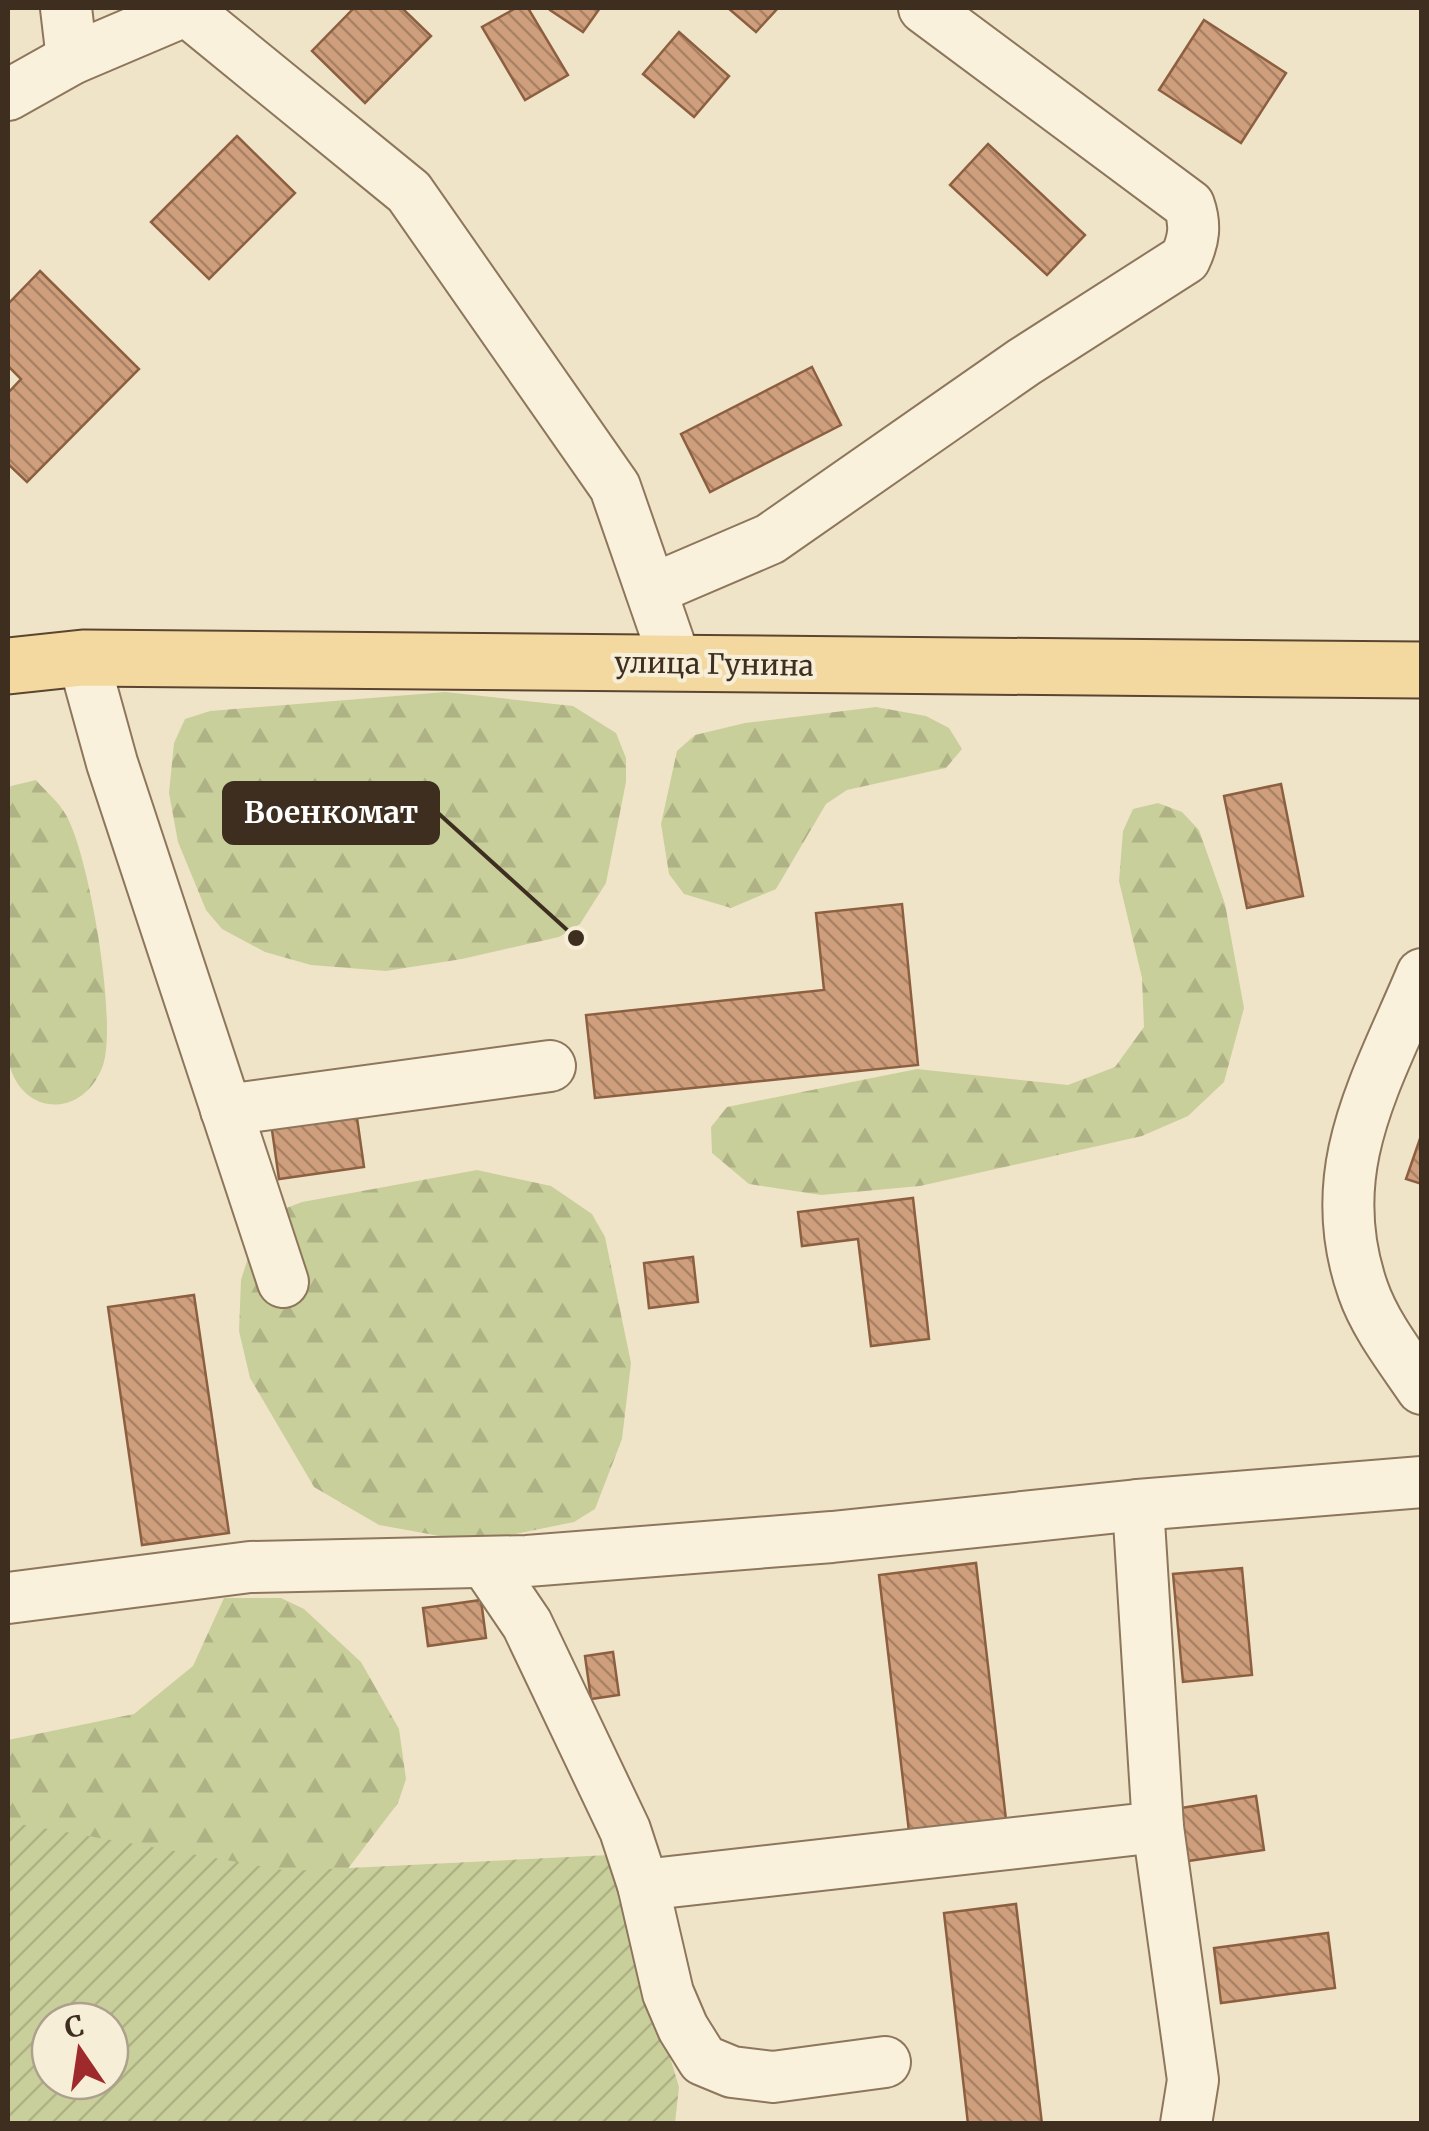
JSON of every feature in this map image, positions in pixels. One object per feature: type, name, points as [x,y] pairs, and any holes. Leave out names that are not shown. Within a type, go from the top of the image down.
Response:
[{"type":"main road","name":"улица Гунина","points":[[8,666],[83,658],[1422,670]]},
{"type":"street","points":[[66,8],[72,59]]},
{"type":"street","points":[[651,590],[770,539],[1024,362],[1184,258],[1193,241],[1194,218],[1189,205],[924,8]]},
{"type":"street","points":[[8,95],[72,59],[189,9],[409,192],[615,486],[676,663]]},
{"type":"street","points":[[83,658],[112,763],[283,1282]]},
{"type":"street","points":[[1422,974],[1355,1135],[1347,1194],[1349,1236],[1363,1292],[1422,1389]]},
{"type":"street","points":[[226,1110],[550,1066]]},
{"type":"street","points":[[8,1598],[250,1567],[485,1562],[832,1536],[1422,1482]]},
{"type":"street","points":[[1138,1506],[1158,1827],[1193,2080],[1186,2124]]},
{"type":"street","points":[[485,1562],[527,1624],[625,1830],[644,1885],[668,1994],[703,2060],[732,2072],[774,2077],[885,2062]]},
{"type":"street","points":[[644,1885],[1158,1827]]},
{"type":"green space","points":[[445,692],[573,706],[616,733],[626,758],[626,782],[606,883],[580,924],[559,937],[386,971],[311,965],[265,952],[222,929],[206,910],[178,842],[169,793],[174,743],[185,719],[210,711]]},
{"type":"green space","points":[[876,707],[926,716],[949,728],[962,749],[946,768],[847,790],[826,804],[776,889],[731,908],[684,894],[669,874],[661,824],[677,751],[695,735],[745,723]]},
{"type":"green space","points":[[36,780],[63,810],[75,835],[92,901],[104,980],[107,1017],[102,1068],[80,1097],[66,1103],[37,1101],[24,1092],[8,1059],[8,791],[11,786]]},
{"type":"green space","points":[[1158,803],[1182,812],[1199,830],[1225,904],[1244,1008],[1224,1082],[1188,1116],[1142,1136],[920,1186],[821,1195],[749,1184],[712,1153],[711,1127],[727,1107],[917,1069],[1068,1085],[1115,1067],[1144,1027],[1142,978],[1119,881],[1123,831],[1133,809]]},
{"type":"green space","points":[[477,1170],[551,1186],[592,1214],[605,1237],[631,1363],[622,1439],[595,1509],[574,1522],[501,1537],[451,1538],[379,1525],[314,1487],[250,1378],[239,1331],[241,1280],[256,1232],[271,1214],[302,1202]]},
{"type":"green space","points":[[224,1598],[281,1598],[304,1609],[361,1662],[399,1729],[406,1779],[398,1803],[337,1883],[323,2004],[130,2078],[130,2001],[30,2001],[30,2101],[68,2101],[8,2124],[8,1740],[134,1714],[193,1666]]},
{"type":"green space","points":[[8,1822],[289,1871],[609,1855],[679,2087],[675,2123],[8,2123]]},
{"type":"building","points":[[354,8],[402,8],[431,36],[365,103],[312,51]]},
{"type":"building","points":[[516,8],[528,8],[568,75],[525,100],[482,27]]},
{"type":"building","points":[[551,8],[600,8],[583,32]]},
{"type":"building","points":[[728,8],[778,8],[756,32]]},
{"type":"building","points":[[1204,20],[1286,73],[1241,143],[1159,90]]},
{"type":"building","points":[[679,32],[729,76],[694,117],[643,74]]},
{"type":"building","points":[[237,136],[295,193],[209,279],[151,222]]},
{"type":"building","points":[[988,144],[1085,235],[1047,275],[950,185]]},
{"type":"building","points":[[40,271],[139,369],[27,482],[8,464],[8,393],[21,379],[8,366],[8,304]]},
{"type":"building","points":[[812,367],[841,425],[710,492],[681,434]]},
{"type":"building","points":[[1281,784],[1303,896],[1247,908],[1224,796]]},
{"type":"building","points":[[902,904],[918,1065],[595,1098],[586,1015],[824,990],[816,913]]},
{"type":"building","points":[[356,1111],[364,1167],[279,1179],[271,1123]]},
{"type":"building","points":[[1422,1133],[1422,1184],[1406,1179]]},
{"type":"building","points":[[913,1198],[929,1339],[871,1346],[858,1239],[802,1246],[798,1212]]},
{"type":"building","points":[[693,1257],[698,1302],[649,1308],[644,1263]]},
{"type":"building","points":[[194,1295],[229,1533],[142,1545],[108,1307]]},
{"type":"building","points":[[976,1563],[1007,1828],[910,1840],[879,1575]]},
{"type":"building","points":[[1242,1568],[1252,1675],[1183,1682],[1173,1574]]},
{"type":"building","points":[[481,1600],[486,1638],[428,1646],[423,1608]]},
{"type":"building","points":[[613,1652],[619,1695],[591,1699],[585,1656]]},
{"type":"building","points":[[1256,1796],[1264,1850],[1188,1861],[1181,1808]]},
{"type":"building","points":[[1016,1904],[1042,2124],[968,2124],[944,1913]]},
{"type":"building","points":[[1328,1933],[1335,1988],[1221,2003],[1214,1948]]},
{"type":"place","name":"Военкомат","points":[[576,938]]}]
